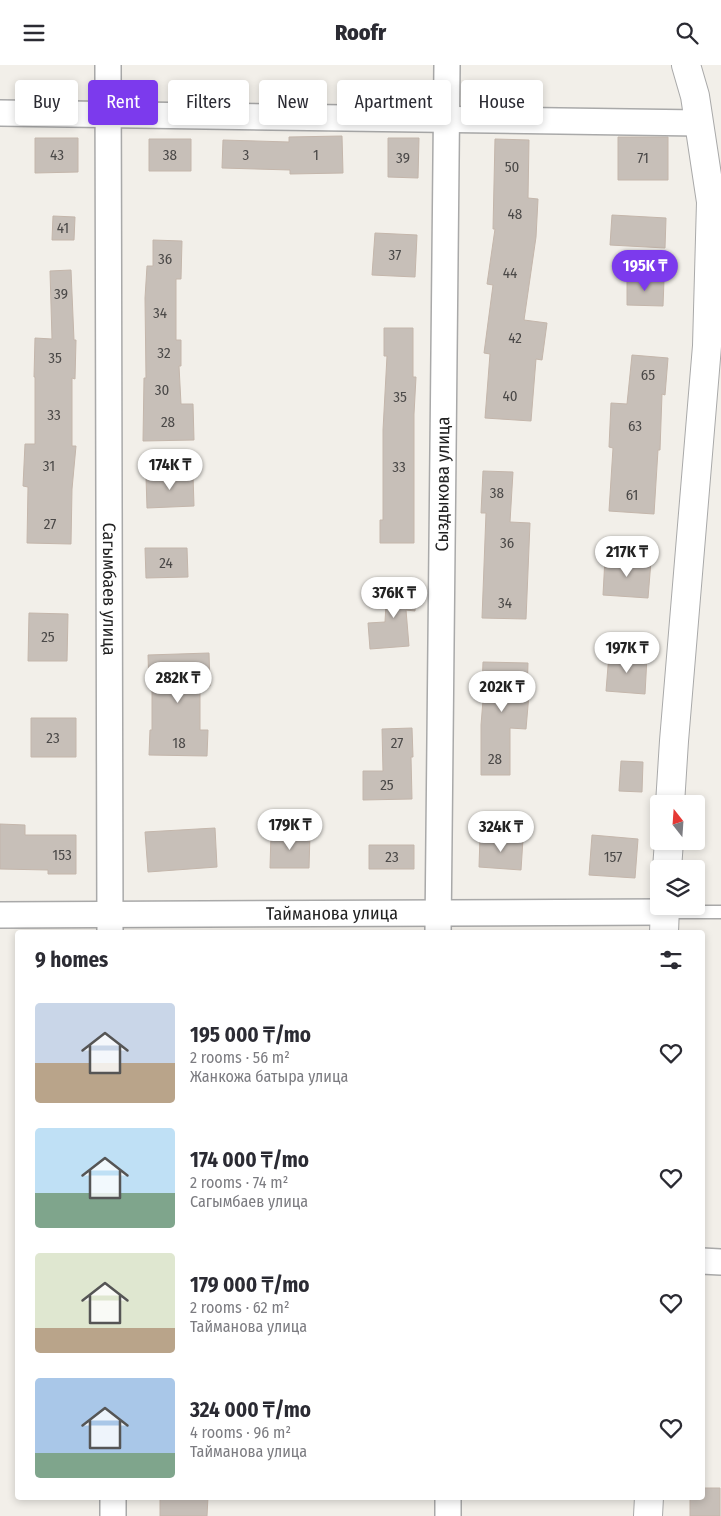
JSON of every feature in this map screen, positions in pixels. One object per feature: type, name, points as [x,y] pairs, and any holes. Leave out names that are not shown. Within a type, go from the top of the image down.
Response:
[{"type":"street","name":"Сагымбаев улица","points":[[108,65],[108,80]]},
{"type":"street","name":"Сыздыкова улица","points":[[447,65],[447,80]]},
{"type":"street","points":[[671,795],[674,741],[714,333],[711,202],[695,96],[686,65]]},
{"type":"street","points":[[0,113],[88,115]]},
{"type":"street","points":[[158,116],[337,118]]},
{"type":"street","points":[[451,119],[699,123]]},
{"type":"street","name":"Сагымбаев улица","points":[[109,125],[109,923]]},
{"type":"street","name":"Сыздыкова улица","points":[[438,923],[446,125]]},
{"type":"street","name":"Тайманова улица","points":[[0,915],[109,923],[438,923],[665,917]]},
{"type":"street","points":[[705,1261],[721,1262]]},
{"type":"street","points":[[112,1500],[113,1516]]},
{"type":"street","points":[[448,1500],[448,1516]]},
{"type":"street","points":[[648,1516],[649,1500]]},
{"type":"lane","points":[[665,917],[721,912]]},
{"type":"building","points":[[342,136],[343,173],[290,174],[290,170],[222,168],[223,140],[289,142],[289,137]]},
{"type":"building","points":[[618,137],[668,137],[668,180],[618,180]]},
{"type":"building","points":[[35,138],[78,138],[78,172],[35,173]]},
{"type":"building","points":[[388,138],[419,138],[418,178],[388,177]]},
{"type":"building","points":[[149,139],[191,139],[191,171],[149,171]]},
{"type":"building","points":[[495,139],[529,140],[528,198],[538,199],[536,237],[524,320],[547,323],[542,360],[536,359],[531,421],[485,418],[490,354],[484,353],[493,285],[487,284],[495,229],[493,229]]},
{"type":"building","points":[[612,215],[666,218],[665,248],[610,245]]},
{"type":"building","points":[[53,216],[75,217],[74,240],[52,240]]},
{"type":"building","points":[[375,233],[417,235],[415,277],[372,275]]},
{"type":"building","points":[[153,240],[182,241],[181,279],[176,279],[176,340],[181,340],[181,366],[179,366],[181,404],[193,404],[194,440],[143,441],[144,378],[146,378],[145,298],[147,266],[153,266]]},
{"type":"building","points":[[71,270],[74,340],[76,340],[75,379],[72,378],[72,446],[76,446],[72,489],[71,544],[27,543],[28,487],[23,486],[25,444],[35,444],[35,338],[52,339],[50,271]]},
{"type":"building","points":[[627,279],[664,280],[663,306],[627,305]]},
{"type":"building","points":[[384,328],[413,328],[413,377],[416,377],[414,414],[414,543],[380,543],[380,520],[383,520],[383,430],[387,356],[384,356]]},
{"type":"building","points":[[632,355],[668,358],[665,395],[662,394],[660,450],[658,450],[654,514],[609,511],[613,448],[609,447],[611,403],[627,404]]},
{"type":"building","points":[[483,471],[513,472],[510,522],[530,523],[526,619],[482,618],[486,513],[481,513]]},
{"type":"building","points":[[193,475],[194,506],[147,508],[146,477]]},
{"type":"building","points":[[145,548],[187,548],[188,577],[146,578]]},
{"type":"building","points":[[605,558],[651,561],[648,598],[603,595]]},
{"type":"building","points":[[387,585],[416,586],[415,611],[406,610],[409,646],[370,649],[368,623],[385,622]]},
{"type":"building","points":[[29,613],[68,614],[67,661],[28,661]]},
{"type":"building","points":[[209,653],[210,686],[200,686],[200,730],[208,730],[207,756],[149,755],[150,730],[152,730],[152,687],[149,687],[148,655]]},
{"type":"building","points":[[609,654],[647,657],[645,694],[606,691]]},
{"type":"building","points":[[483,662],[528,663],[527,694],[529,694],[526,729],[510,728],[510,775],[481,775]]},
{"type":"building","points":[[31,718],[76,718],[76,757],[31,757]]},
{"type":"building","points":[[412,728],[412,799],[363,800],[363,771],[383,771],[382,729]]},
{"type":"building","points":[[621,761],[643,762],[642,792],[619,791]]},
{"type":"building","points":[[0,824],[25,825],[25,835],[76,835],[76,874],[48,874],[48,870],[0,869]]},
{"type":"building","points":[[215,828],[217,867],[148,872],[145,832]]},
{"type":"building","points":[[271,834],[310,834],[309,868],[270,868]]},
{"type":"building","points":[[592,835],[638,839],[635,878],[589,875]]},
{"type":"building","points":[[480,837],[523,839],[521,870],[479,867]]},
{"type":"building","points":[[369,845],[414,845],[414,869],[369,869]]},
{"type":"building","points":[[705,1488],[720,1488],[720,1516],[690,1516],[690,1500],[705,1500]]},
{"type":"building","points":[[160,1500],[208,1500],[207,1516],[160,1516]]}]
